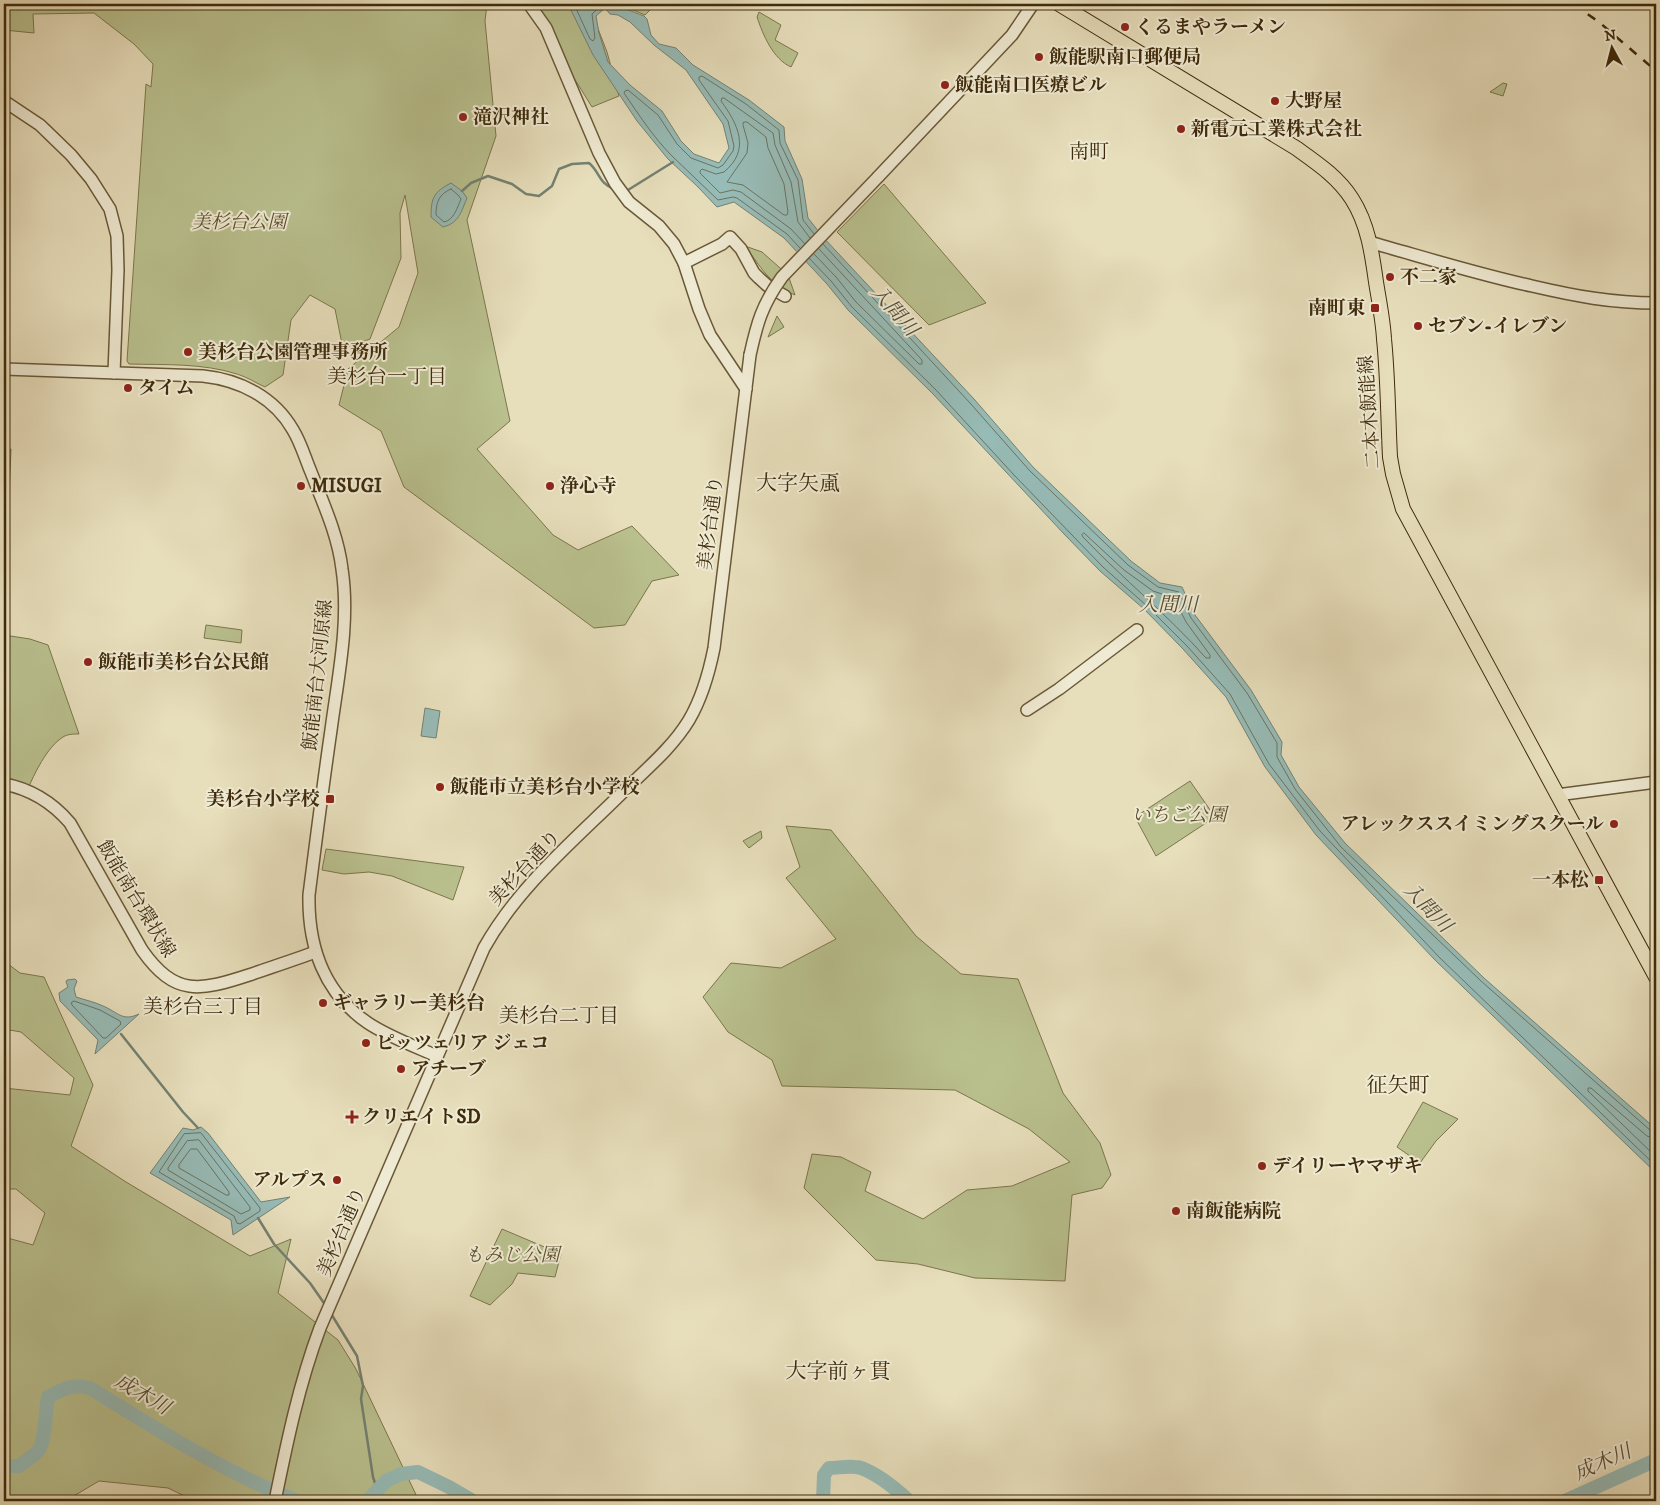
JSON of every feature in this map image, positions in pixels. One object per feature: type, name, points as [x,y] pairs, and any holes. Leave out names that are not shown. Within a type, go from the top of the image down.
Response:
[{"type":"main road","name":"二本木飯能線","points":[[1059,4],[1296,148],[1322,167],[1344,187],[1352,199],[1361,214],[1369,242],[1384,338],[1390,457],[1403,509],[1656,977]]},
{"type":"street","points":[[529,4],[546,28],[599,153],[629,202],[669,237],[684,263],[699,310],[710,335],[746,389]]},
{"type":"street","name":"美杉台通り","points":[[275,1501],[300,1386],[320,1328],[484,948],[508,910],[535,879],[668,747],[689,720],[697,704],[707,679],[714,648],[750,356],[762,311],[778,283],[1012,35],[1033,4]]},
{"type":"street","points":[[4,101],[40,125],[71,155],[91,179],[110,209],[117,236],[118,270],[114,373]]},
{"type":"street","points":[[684,263],[722,244],[730,237],[741,249],[754,273],[769,287],[785,296]]},
{"type":"street","points":[[1369,242],[1501,279],[1579,297],[1631,303],[1656,303]]},
{"type":"street","name":"飯能南台大河原線","points":[[4,369],[214,377],[241,384],[268,402],[286,420],[297,438],[334,534],[342,566],[345,605],[337,684],[309,895],[310,926],[315,952],[333,987],[346,1005],[356,1014],[386,1033],[437,1056]]},
{"type":"street","points":[[1027,710],[1059,689],[1137,630]]},
{"type":"street","points":[[1557,795],[1656,782]]},
{"type":"street","name":"飯能南台環状線","points":[[4,784],[24,789],[44,798],[70,822],[142,950],[154,966],[174,982],[187,986],[212,986],[315,952]]},
{"type":"green space","name":"美杉台公園","points":[[4,4],[487,4],[485,21],[496,136],[467,220],[510,421],[477,449],[553,535],[578,550],[632,526],[679,575],[652,581],[625,625],[594,628],[404,487],[381,431],[339,405],[348,369],[399,327],[418,273],[405,195],[400,213],[401,258],[370,339],[343,349],[335,309],[310,295],[291,320],[283,375],[265,387],[241,375],[224,370],[184,365],[129,364],[127,361],[146,84],[151,87],[153,64],[134,44],[94,13],[33,14],[34,33],[4,30]]},
{"type":"green space","points":[[528,4],[579,4],[593,16],[607,52],[619,96],[592,107]]},
{"type":"green space","points":[[624,4],[656,4],[645,15],[626,7]]},
{"type":"green space","points":[[759,12],[781,25],[775,40],[798,53],[791,67],[779,58],[770,46],[757,17]]},
{"type":"green space","points":[[1503,83],[1507,84],[1503,96],[1490,92]]},
{"type":"green space","points":[[884,184],[986,303],[929,325],[837,232]]},
{"type":"green space","points":[[745,246],[762,252],[788,275],[795,295],[778,286],[761,268]]},
{"type":"green space","points":[[777,316],[784,327],[768,337]]},
{"type":"green space","points":[[4,449],[11,449],[9,496],[4,496]]},
{"type":"green space","points":[[206,625],[242,630],[241,643],[204,638]]},
{"type":"green space","points":[[4,635],[30,639],[48,645],[79,734],[71,734],[57,741],[37,769],[27,791],[4,784]]},
{"type":"green space","name":"いちご公園","points":[[1190,781],[1215,817],[1156,856],[1135,817]]},
{"type":"green space","points":[[786,826],[831,830],[916,936],[961,974],[1018,979],[1063,1093],[1100,1143],[1111,1175],[1102,1188],[1072,1195],[1065,1281],[975,1278],[918,1264],[876,1260],[804,1188],[812,1154],[841,1157],[871,1172],[865,1191],[923,1219],[967,1190],[1012,1186],[1070,1162],[1029,1129],[955,1090],[782,1086],[772,1060],[728,1032],[703,997],[731,963],[781,968],[836,939],[786,878],[800,867]]},
{"type":"green space","points":[[761,831],[762,838],[749,848],[743,841]]},
{"type":"green space","points":[[326,849],[464,867],[453,900],[392,876],[369,872],[344,874],[322,870]]},
{"type":"green space","points":[[4,961],[20,973],[44,977],[93,1085],[71,1146],[126,1182],[250,1256],[291,1239],[278,1293],[338,1340],[356,1369],[419,1501],[195,1501],[168,1488],[99,1481],[72,1497],[49,1501],[4,1501],[4,1237],[33,1245],[45,1213],[16,1189],[4,1189],[4,1088],[70,1095],[74,1078],[21,1032],[4,1029]]},
{"type":"green space","points":[[1423,1102],[1458,1119],[1436,1141],[1420,1163],[1397,1147]]},
{"type":"green space","name":"もみじ公園","points":[[502,1229],[561,1254],[555,1277],[518,1273],[512,1284],[490,1305],[470,1296]]},
{"type":"water","name":"入間川","points":[[568,4],[622,4],[626,9],[647,19],[651,35],[659,44],[676,48],[693,65],[749,100],[784,127],[785,141],[802,179],[808,218],[823,237],[974,399],[1033,467],[1131,561],[1160,583],[1182,587],[1195,615],[1251,690],[1282,742],[1281,755],[1299,787],[1345,843],[1484,978],[1656,1129],[1656,1173],[1436,961],[1316,835],[1265,767],[1226,697],[1183,649],[1144,609],[1100,571],[1065,535],[933,394],[848,310],[827,284],[784,238],[734,202],[717,207],[668,159],[637,121],[593,55]],"holes":[[[605,8],[610,14],[618,15],[630,22],[654,45],[686,70],[723,124],[729,148],[719,163],[694,154],[681,141],[662,111],[630,85],[608,62],[596,16]]]},
{"type":"water","points":[[451,183],[462,191],[467,198],[456,220],[443,227],[431,217],[432,205],[437,192]]},
{"type":"water","points":[[425,708],[440,711],[436,738],[421,736]]},
{"type":"water","points":[[75,979],[77,981],[74,989],[76,997],[108,1008],[124,1017],[139,1014],[95,1054],[98,1040],[60,1001],[59,993],[68,987],[67,980]]},
{"type":"water","points":[[201,1127],[208,1133],[261,1202],[290,1197],[233,1235],[231,1220],[150,1173],[183,1128],[193,1130]]},
{"type":"pier","points":[[819,228],[828,239],[804,264],[795,253]]},
{"type":"waterway","points":[[624,190],[628,190],[673,162]]},
{"type":"waterway","points":[[462,191],[471,183],[488,176],[512,184],[526,194],[539,196],[552,186],[559,169],[572,164],[589,163],[602,181],[614,189]]},
{"type":"waterway","points":[[121,1034],[198,1128]]},
{"type":"waterway","points":[[258,1218],[274,1244],[310,1283],[326,1306]]},
{"type":"waterway","points":[[330,1312],[357,1356],[363,1386],[361,1399],[373,1477],[375,1483],[381,1487]]},
{"type":"waterway","name":"成木川","points":[[4,1466],[19,1466],[38,1451],[43,1440],[48,1397],[59,1391],[78,1386],[90,1388],[165,1434],[243,1477],[297,1501]]},
{"type":"waterway","name":"成木川","points":[[1565,1501],[1656,1460]]},
{"type":"waterway","name":"成木川","points":[[823,1501],[824,1475],[829,1468],[849,1467],[861,1468],[874,1474],[909,1501]]},
{"type":"waterway","name":"成木川","points":[[367,1501],[386,1481],[401,1474],[418,1472],[473,1501]]},
{"type":"railway","points":[[1573,4],[1599,22],[1656,71]]},
{"type":"place","name":"くるまやラーメン","points":[[1125,27]]},
{"type":"place","name":"飯能駅南口郵便局","points":[[1039,57]]},
{"type":"place","name":"飯能南口医療ビル","points":[[945,85]]},
{"type":"place","name":"大野屋","points":[[1275,101]]},
{"type":"place","name":"滝沢神社","points":[[463,117]]},
{"type":"place","name":"新電元工業株式会社","points":[[1181,129]]},
{"type":"place","name":"不二家","points":[[1390,277]]},
{"type":"place","name":"南町東","points":[[1375,308]]},
{"type":"place","name":"セブン-イレブン","points":[[1418,326]]},
{"type":"place","name":"美杉台公園管理事務所","points":[[188,352]]},
{"type":"place","name":"タイム","points":[[128,388]]},
{"type":"place","name":"MISUGI","points":[[301,486]]},
{"type":"place","name":"浄心寺","points":[[550,486]]},
{"type":"place","name":"飯能市美杉台公民館","points":[[88,662]]},
{"type":"place","name":"飯能市立美杉台小学校","points":[[440,787]]},
{"type":"place","name":"美杉台小学校","points":[[330,799]]},
{"type":"place","name":"アレックススイミングスクール","points":[[1614,824]]},
{"type":"place","name":"一本松","points":[[1599,880]]},
{"type":"place","name":"ギャラリー美杉台","points":[[323,1003]]},
{"type":"place","name":"ピッツェリア ジェコ","points":[[366,1043]]},
{"type":"place","name":"アチーブ","points":[[401,1069]]},
{"type":"place","name":"クリエイトSD","points":[[352,1117]]},
{"type":"place","name":"デイリーヤマザキ","points":[[1262,1166]]},
{"type":"place","name":"アルプス","points":[[337,1180]]},
{"type":"place","name":"南飯能病院","points":[[1176,1211]]},
{"type":"district","name":"南町","points":[[1089,152]]},
{"type":"district","name":"美杉台一丁目","points":[[387,377]]},
{"type":"district","name":"大字矢颪","points":[[798,484]]},
{"type":"district","name":"美杉台三丁目","points":[[203,1007]]},
{"type":"district","name":"美杉台二丁目","points":[[559,1016]]},
{"type":"district","name":"征矢町","points":[[1398,1086]]},
{"type":"district","name":"大字前ヶ貫","points":[[838,1372]]}]
